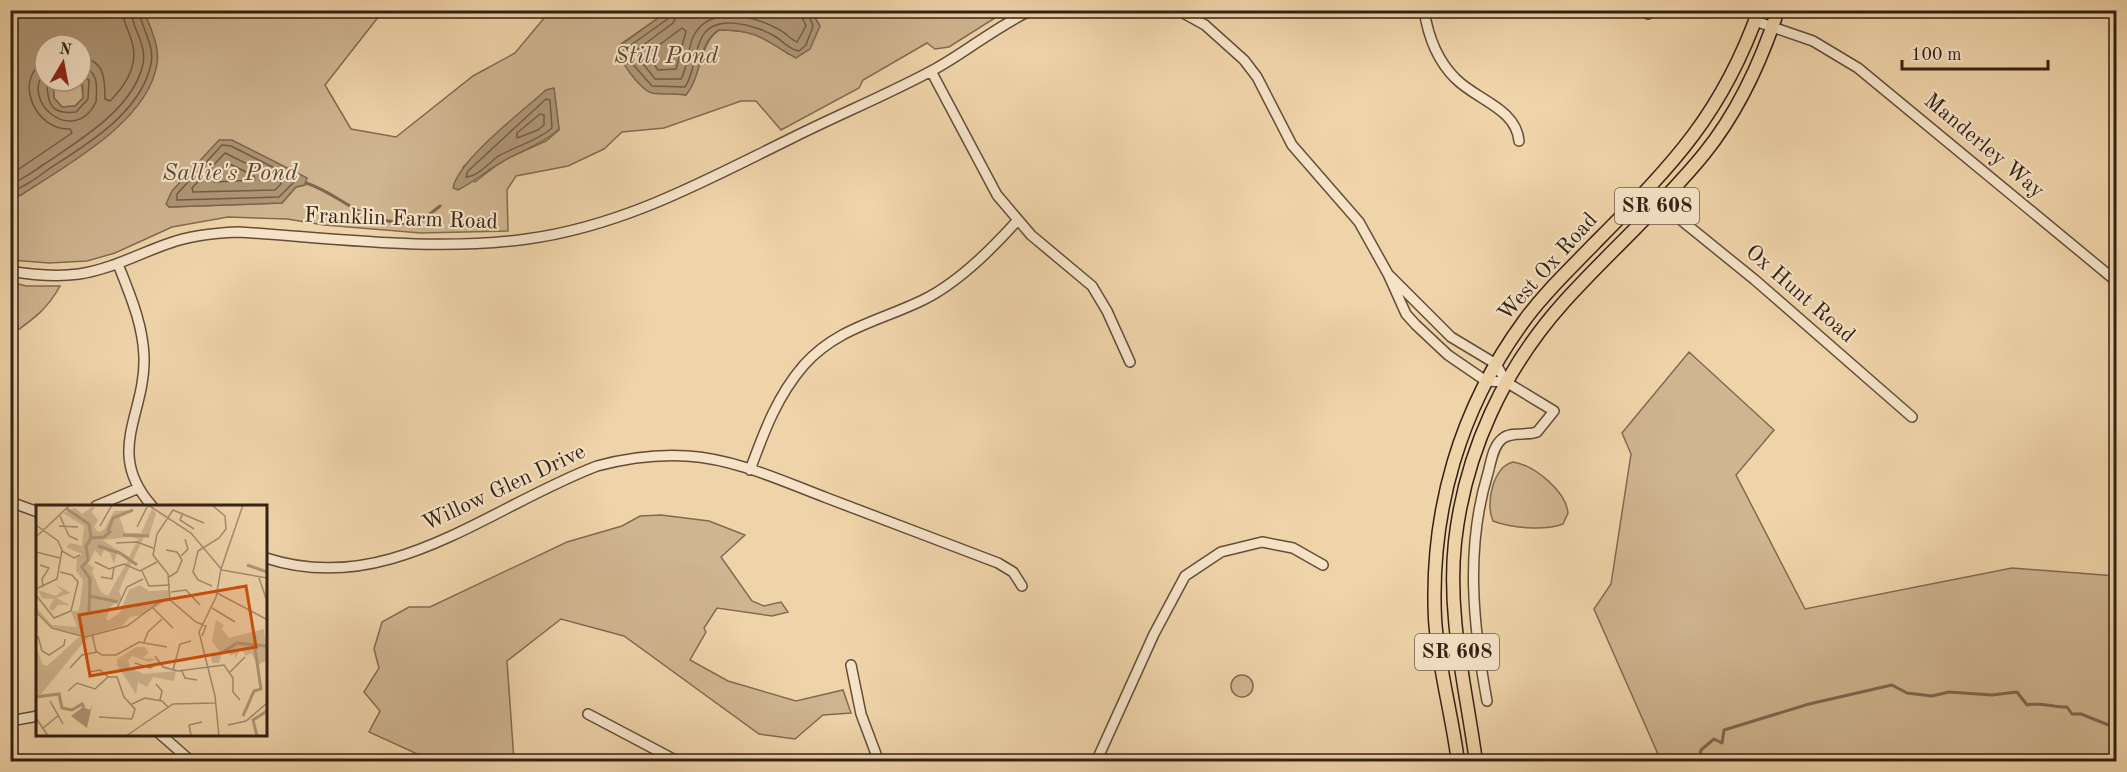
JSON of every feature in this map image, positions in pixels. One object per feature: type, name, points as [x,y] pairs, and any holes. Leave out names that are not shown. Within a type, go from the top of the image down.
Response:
[{"type":"main road","name":"West Ox Road","points":[[1476,762],[1454,622],[1455,541],[1468,472],[1486,423],[1506,382],[1533,340],[1565,301],[1704,154],[1727,121],[1754,73],[1778,10]]},
{"type":"main road","name":"West Ox Road","points":[[1458,762],[1437,641],[1436,554],[1443,499],[1452,463],[1466,424],[1486,381],[1524,321],[1548,291],[1650,188],[1694,137],[1733,75],[1757,16]]},
{"type":"street","name":"Franklin Farm Road","points":[[10,271],[60,276],[118,264],[170,243],[216,233],[450,244],[528,239],[567,232],[664,201],[931,70],[1032,10]]},
{"type":"street","points":[[1178,10],[1223,38],[1257,77],[1292,146],[1353,214],[1388,274],[1395,294],[1411,320],[1448,355],[1486,381],[1506,382],[1554,411],[1537,432],[1511,434],[1502,439],[1495,449],[1484,486],[1474,546],[1474,604],[1475,632],[1487,701]]},
{"type":"street","points":[[1424,10],[1429,36],[1445,67],[1467,89],[1509,116],[1518,131],[1520,141]]},
{"type":"street","name":"Manderley Way","points":[[1757,16],[1773,27],[1813,41],[1858,68],[2116,281]]},
{"type":"street","points":[[931,70],[997,195],[1017,221],[1092,286],[1130,362]]},
{"type":"street","name":"Ox Hunt Road","points":[[1660,203],[1755,280],[1912,417]]},
{"type":"street","points":[[750,470],[780,398],[799,371],[819,351],[856,326],[918,303],[941,290],[1017,221]]},
{"type":"street","points":[[118,264],[136,310],[142,339],[143,372],[128,445],[139,488],[151,505]]},
{"type":"street","points":[[1388,274],[1451,337],[1496,364],[1506,382]]},
{"type":"street","name":"Willow Glen Drive","points":[[267,558],[296,567],[323,570],[368,566],[390,561],[573,475],[621,460],[644,456],[689,456],[750,470],[998,563],[1013,572],[1022,586]]},
{"type":"street","points":[[101,505],[139,488]]},
{"type":"street","points":[[10,502],[36,511]]},
{"type":"street","points":[[1096,762],[1154,634],[1185,576],[1221,552],[1262,542],[1293,549],[1323,565]]},
{"type":"street","points":[[851,665],[861,714],[879,762]]},
{"type":"street","points":[[588,714],[679,762]]},
{"type":"street","points":[[10,721],[36,716]]},
{"type":"street","points":[[161,736],[192,762]]},
{"type":"shaded area","points":[[144,11],[383,11],[325,85],[351,129],[396,137],[473,76],[515,53],[550,11],[668,11],[621,44],[619,57],[642,86],[650,92],[686,95],[708,42],[719,30],[756,35],[772,42],[788,54],[820,26],[811,11],[1006,11],[949,47],[935,49],[927,43],[863,80],[859,88],[781,130],[756,101],[741,101],[664,128],[622,132],[604,149],[568,166],[516,176],[507,190],[508,231],[421,233],[324,225],[287,219],[228,217],[172,227],[115,253],[87,261],[49,263],[11,260],[10,198],[21,195],[135,107],[150,82],[155,60],[155,49]],"holes":[[[554,89],[559,130],[546,141],[502,161],[475,182],[463,167],[546,90]],[[305,185],[296,187],[282,203],[169,207],[167,204]]]},
{"type":"shaded area","points":[[54,93],[82,93],[83,98],[75,106],[62,107],[54,98]]},
{"type":"shaded area","points":[[11,282],[26,286],[60,286],[44,308],[11,335]]},
{"type":"shaded area","points":[[1689,352],[1774,430],[1736,475],[1805,609],[2012,568],[2116,576],[2116,761],[1781,762],[1773,756],[1754,761],[1661,761],[1594,609],[1611,584],[1631,454],[1622,433]]},
{"type":"shaded area","points":[[1513,462],[1530,468],[1548,480],[1562,496],[1568,513],[1563,524],[1528,528],[1493,521],[1490,505],[1496,478],[1506,465]]},
{"type":"shaded area","points":[[661,515],[709,521],[745,535],[721,557],[752,601],[764,606],[781,602],[788,612],[772,616],[717,608],[704,628],[706,632],[690,660],[728,681],[796,701],[843,690],[851,713],[823,715],[795,739],[759,734],[624,636],[561,619],[507,661],[514,761],[427,761],[424,757],[369,732],[380,711],[364,692],[379,668],[374,649],[382,622],[409,607],[430,607],[567,542],[622,526],[640,516]]},
{"type":"shaded area","points":[[1242,675],[1250,678],[1253,686],[1250,694],[1242,697],[1234,694],[1231,686],[1234,678]]},
{"type":"water","points":[[11,10],[144,11],[154,37],[158,57],[150,85],[138,105],[102,140],[21,195],[11,198]]},
{"type":"water","name":"Still Pond","points":[[668,11],[811,11],[820,26],[810,49],[796,58],[753,34],[719,30],[707,43],[695,78],[686,95],[652,93],[647,91],[630,73],[618,52],[618,47]]},
{"type":"water","points":[[554,88],[559,129],[546,139],[496,165],[464,187],[458,190],[453,188],[458,177],[479,150],[546,90]]},
{"type":"water","name":"Sallie's Pond","points":[[219,140],[232,140],[307,178],[305,185],[296,187],[282,203],[169,207],[166,204],[172,191]]},
{"type":"waterway","points":[[306,183],[380,220],[416,225],[440,206]]},
{"type":"waterway","points":[[10,238],[14,248],[12,256]]},
{"type":"waterway","points":[[1698,762],[1701,750],[1714,739],[1722,743],[1724,730],[1809,704],[1892,685],[1907,693],[1932,696],[1949,692],[1992,695],[2017,692],[2027,705],[2067,707],[2072,714],[2081,714],[2116,728]]}]
